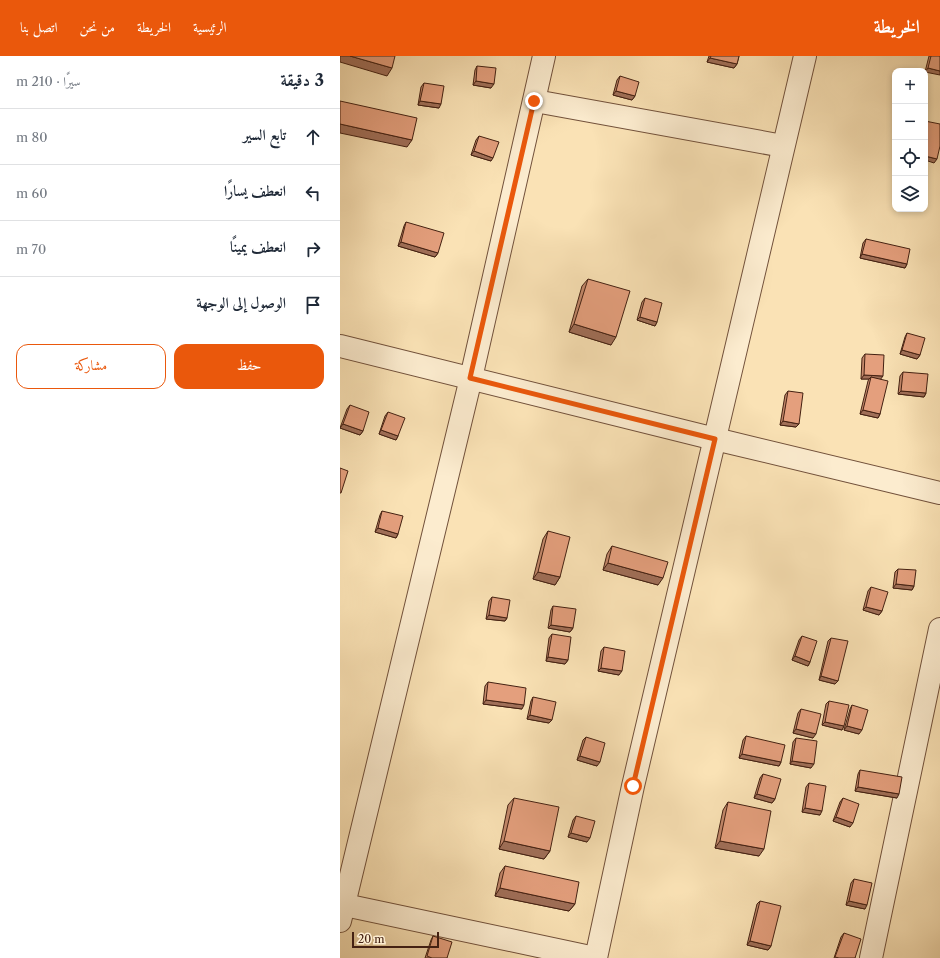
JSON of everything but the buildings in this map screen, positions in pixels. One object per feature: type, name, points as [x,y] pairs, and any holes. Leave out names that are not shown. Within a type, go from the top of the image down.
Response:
[{"type":"street","points":[[544,56],[470,378],[341,910],[595,958],[633,786],[804,56]]},
{"type":"street","points":[[534,101],[783,146]]},
{"type":"street","points":[[340,346],[940,493]]},
{"type":"street","points":[[871,958],[940,629]]},
{"type":"route","points":[[534,101],[470,378],[715,439],[633,786]]}]
